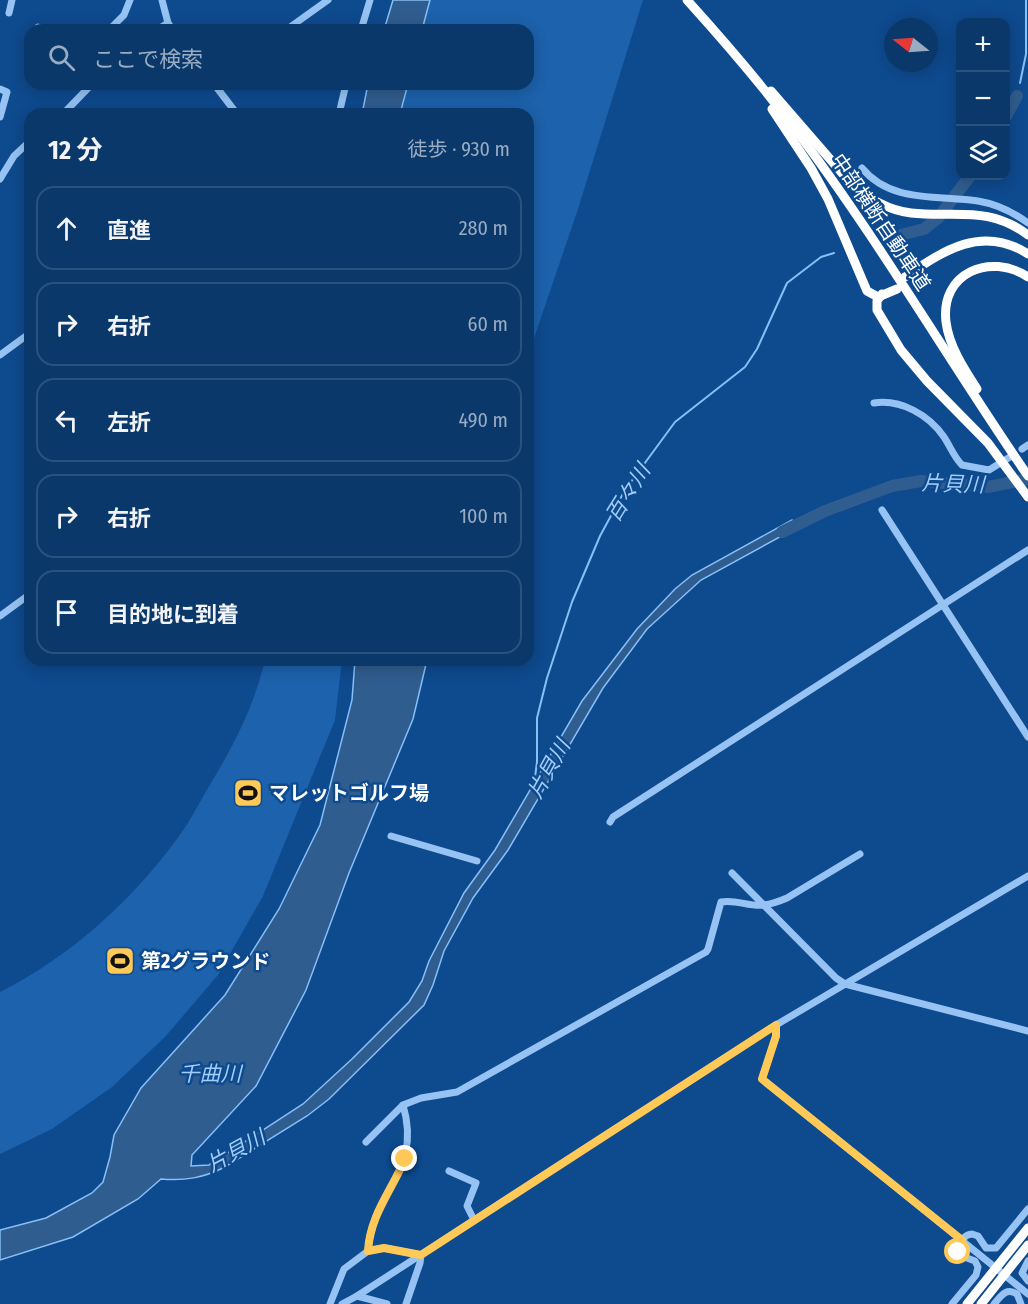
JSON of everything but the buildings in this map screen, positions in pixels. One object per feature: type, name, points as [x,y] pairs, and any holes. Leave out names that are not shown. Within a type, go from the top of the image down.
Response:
[{"type":"highway","name":"中部横断自動車道","points":[[687,0],[739,59],[826,172],[1019,453],[1028,476]]},
{"type":"highway","points":[[739,59],[786,105],[859,190],[875,201],[910,213],[972,213],[994,217],[1028,235]]},
{"type":"highway","points":[[739,59],[817,178],[867,291],[873,296],[880,297]]},
{"type":"highway","points":[[1028,254],[1011,245],[991,241],[967,243],[943,252],[906,279],[947,256],[973,247],[1000,248],[1028,261]]},
{"type":"highway","points":[[1028,277],[1005,266],[980,267],[963,276],[956,285],[950,294],[946,312],[948,333],[957,355],[983,399],[1028,466]]},
{"type":"highway","points":[[895,287],[880,297],[876,303],[877,310],[910,362],[974,428],[1028,497]]},
{"type":"highway","points":[[967,1304],[1028,1228]]},
{"type":"highway","points":[[981,1304],[1028,1245]]},
{"type":"street","points":[[9,13],[12,0]]},
{"type":"street","points":[[115,24],[124,15],[130,0]]},
{"type":"street","points":[[162,0],[168,23]]},
{"type":"street","points":[[294,24],[328,0]]},
{"type":"street","points":[[363,24],[370,0]]},
{"type":"street","points":[[0,89],[8,92],[0,117]]},
{"type":"street","points":[[69,108],[86,90]]},
{"type":"street","points":[[219,90],[232,108]]},
{"type":"street","points":[[340,108],[345,90]]},
{"type":"street","points":[[0,179],[14,156],[24,147]]},
{"type":"street","points":[[862,168],[874,180],[889,189],[904,194],[992,204],[1014,214],[1028,224]]},
{"type":"street","points":[[0,355],[24,337]]},
{"type":"street","points":[[874,403],[892,403],[921,414],[936,426],[962,465],[989,470],[1019,453]]},
{"type":"street","points":[[882,510],[1028,737]]},
{"type":"street","points":[[610,822],[613,817],[1028,550]]},
{"type":"street","points":[[0,616],[24,598]]},
{"type":"street","points":[[391,836],[477,861]]},
{"type":"street","points":[[366,1142],[403,1105],[421,1098],[458,1092],[706,952],[721,902],[732,900],[766,905],[787,898],[860,854]]},
{"type":"street","points":[[732,873],[836,978],[846,984],[1028,1031]]},
{"type":"street","points":[[342,1304],[776,1025],[1028,876]]},
{"type":"street","points":[[776,1025],[776,1036],[762,1079],[1028,1294]]},
{"type":"street","points":[[368,1251],[369,1239],[378,1210],[405,1159],[409,1139],[403,1105]]},
{"type":"street","points":[[448,1171],[476,1183],[467,1206],[474,1220]]},
{"type":"street","points":[[952,1304],[978,1271],[975,1261],[962,1257],[958,1252],[958,1245],[962,1240],[968,1234],[972,1234],[978,1236],[987,1248],[996,1248],[1028,1209]]},
{"type":"street","points":[[330,1304],[344,1269],[368,1251],[384,1248],[421,1255]]},
{"type":"street","points":[[406,1304],[421,1255]]},
{"type":"street","points":[[1028,1261],[1022,1273],[1028,1281]]},
{"type":"street","points":[[994,1304],[1005,1292],[1010,1291],[1017,1294],[1021,1304]]},
{"type":"street","points":[[357,1296],[387,1304]]},
{"type":"shaded area","points":[[430,0],[643,0],[578,209],[534,338],[534,108],[402,108],[406,90],[534,90],[534,24],[424,24]]},
{"type":"shaded area","points":[[263,666],[341,666],[335,720],[263,896],[218,975],[165,1037],[112,1087],[52,1129],[0,1154],[0,992],[51,962],[98,926],[159,862],[186,827],[234,742],[249,711]]},
{"type":"water","points":[[393,0],[430,0],[424,24],[386,24]]},
{"type":"water","points":[[367,90],[406,90],[402,108],[363,108]]},
{"type":"water","name":"千曲川","points":[[792,520],[798,527],[701,580],[647,629],[603,688],[508,850],[473,898],[444,951],[424,1005],[329,1099],[307,1116],[225,1167],[194,1178],[161,1179],[138,1199],[73,1237],[0,1260],[0,1230],[46,1218],[92,1193],[103,1182],[114,1135],[141,1088],[225,995],[279,909],[320,825],[352,700],[355,666],[426,666],[413,719],[349,873],[306,990],[256,1086],[192,1155],[191,1166],[209,1165],[303,1104],[409,1002],[422,981],[429,961],[464,893],[495,850],[582,701],[637,629],[675,589],[692,575]]},
{"type":"waterway","points":[[1020,83],[1026,54],[1026,0]]},
{"type":"waterway","name":"百々川","points":[[1010,109],[1017,96]]},
{"type":"waterway","name":"百々川","points":[[893,237],[924,229],[938,218],[967,180]]},
{"type":"waterway","name":"百々川","points":[[534,785],[537,762],[537,718],[547,678],[572,602],[600,536],[625,490],[675,422],[745,367],[757,349],[787,283],[821,257],[834,253]]},
{"type":"waterway","name":"片貝川","points":[[782,532],[825,511],[892,486],[921,481],[988,487],[1028,479]]},
{"type":"place","name":"マレットゴルフ場","points":[[248,793]]},
{"type":"place","name":"第2グラウンド","points":[[120,961]]},
{"type":"route","points":[[405,1159],[398,1176],[382,1200],[369,1239],[368,1251],[384,1248],[421,1255],[776,1025],[776,1036],[761,1078],[962,1240],[958,1245],[958,1252]]}]
